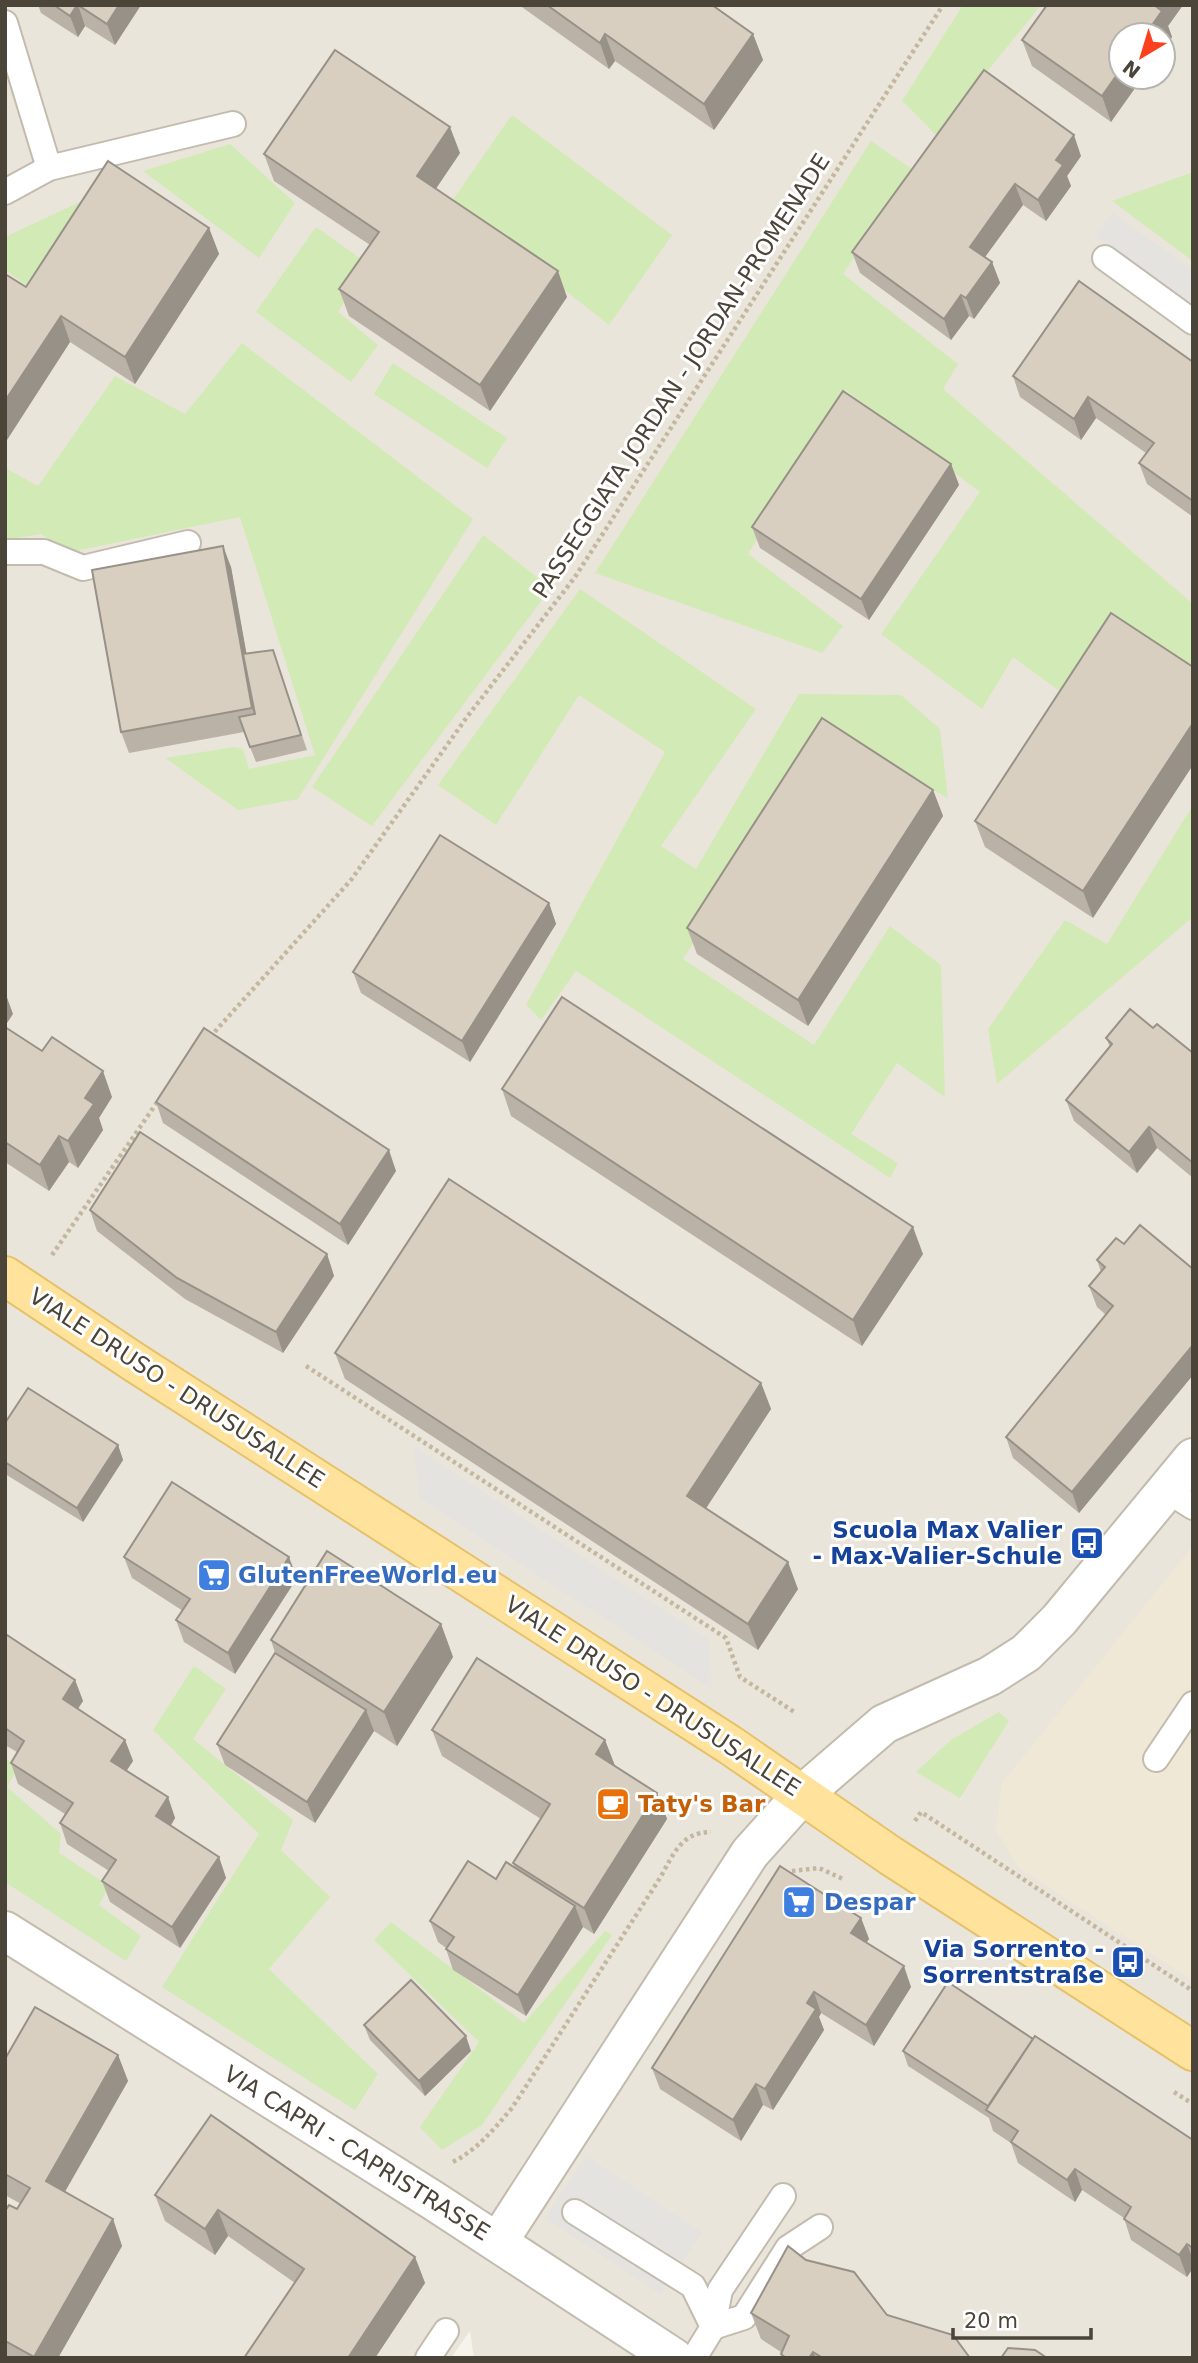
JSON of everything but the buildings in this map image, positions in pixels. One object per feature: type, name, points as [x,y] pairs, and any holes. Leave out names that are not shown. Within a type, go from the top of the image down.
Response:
[{"type":"main road","name":"VIALE DRUSO - DRUSUSALLEE","points":[[16,1283],[134,1362],[730,1745],[891,1856],[1193,2050]]},
{"type":"street","points":[[803,1794],[884,1724],[990,1676],[1026,1653],[1180,1498],[1193,1458]]},
{"type":"street","name":"VIA CAPRI - CAPRISTRASSE","points":[[5,1931],[498,2242],[750,1853],[803,1794]]},
{"type":"street","points":[[498,2242],[674,2358]]},
{"type":"lane","points":[[5,23],[49,168]]},
{"type":"lane","points":[[5,192],[49,168],[233,124]]},
{"type":"lane","points":[[1105,258],[1193,322]]},
{"type":"lane","points":[[5,552],[44,552],[83,568],[188,543]]},
{"type":"lane","points":[[1156,1759],[1193,1704]]},
{"type":"lane","points":[[694,2358],[713,2327],[720,2290],[783,2196]]},
{"type":"lane","points":[[575,2212],[693,2286],[713,2327]]},
{"type":"lane","points":[[713,2327],[744,2316],[788,2248],[820,2227]]},
{"type":"lane","points":[[428,2358],[446,2330]]},
{"type":"path","name":"PASSEGGIATA JORDAN - JORDAN-PROMENADE","points":[[203,1046],[254,985],[351,880],[467,717],[575,576],[943,5]]},
{"type":"path","points":[[16,1283],[160,1097]]},
{"type":"path","points":[[306,1366],[726,1638],[740,1676],[796,1713]]},
{"type":"path","points":[[921,1812],[1193,1991]]},
{"type":"path","points":[[454,2161],[486,2139],[512,2108],[678,1846],[695,1833],[710,1831],[719,1835]]},
{"type":"path","points":[[779,1873],[819,1868],[854,1885]]},
{"type":"shaded area","points":[[5,5],[1193,5],[1193,2358],[474,2358],[470,2331],[451,2358],[5,2358]]},
{"type":"shaded area","points":[[1112,213],[1193,270],[1193,306],[1095,236]]},
{"type":"shaded area","points":[[413,1446],[709,1640],[712,1689],[420,1498]]},
{"type":"shaded area","points":[[1193,1546],[1193,1981],[1019,1868],[996,1830],[1002,1783]]},
{"type":"shaded area","points":[[586,2156],[702,2233],[661,2294],[545,2218]]},
{"type":"green space","points":[[963,5],[1041,5],[936,135],[902,101]]},
{"type":"green space","points":[[512,115],[672,235],[609,325],[452,201]]},
{"type":"green space","points":[[871,141],[913,170],[843,274],[958,364],[943,389],[1193,604],[1193,681],[1068,697],[1013,657],[982,709],[881,634],[980,492],[847,391],[748,554],[843,626],[822,653],[595,573]]},
{"type":"green space","points":[[230,144],[295,203],[259,258],[143,171]]},
{"type":"green space","points":[[1193,172],[1193,261],[1112,201]]},
{"type":"green space","points":[[125,181],[50,302],[5,270],[5,237]]},
{"type":"green space","points":[[316,227],[368,264],[338,312],[378,345],[351,382],[256,312]]},
{"type":"green space","points":[[242,343],[473,519],[298,799],[238,810],[165,758],[235,747],[243,749],[249,769],[315,755],[240,517],[70,552],[41,534],[5,540],[5,468],[38,486],[115,376],[185,414]]},
{"type":"green space","points":[[393,363],[507,438],[487,468],[374,394]]},
{"type":"green space","points":[[483,535],[551,588],[372,826],[312,787]]},
{"type":"green space","points":[[580,589],[756,709],[661,846],[696,869],[799,694],[901,695],[940,729],[948,798],[829,734],[683,959],[814,1045],[890,926],[941,965],[945,1097],[897,1063],[851,1134],[898,1163],[890,1178],[576,971],[541,1020],[526,1005],[665,752],[579,695],[496,825],[438,785]]},
{"type":"green space","points":[[1193,805],[1193,917],[997,1084],[988,1029],[1065,920],[1107,944]]},
{"type":"green space","points":[[194,1666],[226,1689],[193,1739],[293,1820],[281,1850],[330,1897],[269,1969],[378,2074],[355,2110],[162,1987],[259,1834],[153,1730]]},
{"type":"green space","points":[[999,1712],[1009,1721],[960,1798],[916,1772],[951,1740]]},
{"type":"green space","points":[[5,1758],[18,1767],[7,1787],[61,1834],[59,1853],[109,1886],[99,1905],[141,1936],[126,1961],[5,1882]]},
{"type":"green space","points":[[391,1922],[524,2023],[605,1931],[612,1935],[482,2125],[442,2150],[420,2127],[479,2042],[374,1940]]},
{"type":"place","name":"Scuola Max Valier - Max-Valier-Schule","points":[[1087,1543]]},
{"type":"place","name":"GlutenFreeWorld.eu","points":[[214,1575]]},
{"type":"place","name":"Taty's Bar","points":[[613,1804]]},
{"type":"place","name":"Despar","points":[[799,1902]]},
{"type":"place","name":"Via Sorrento - Sorrentstraße","points":[[1128,1962]]}]
